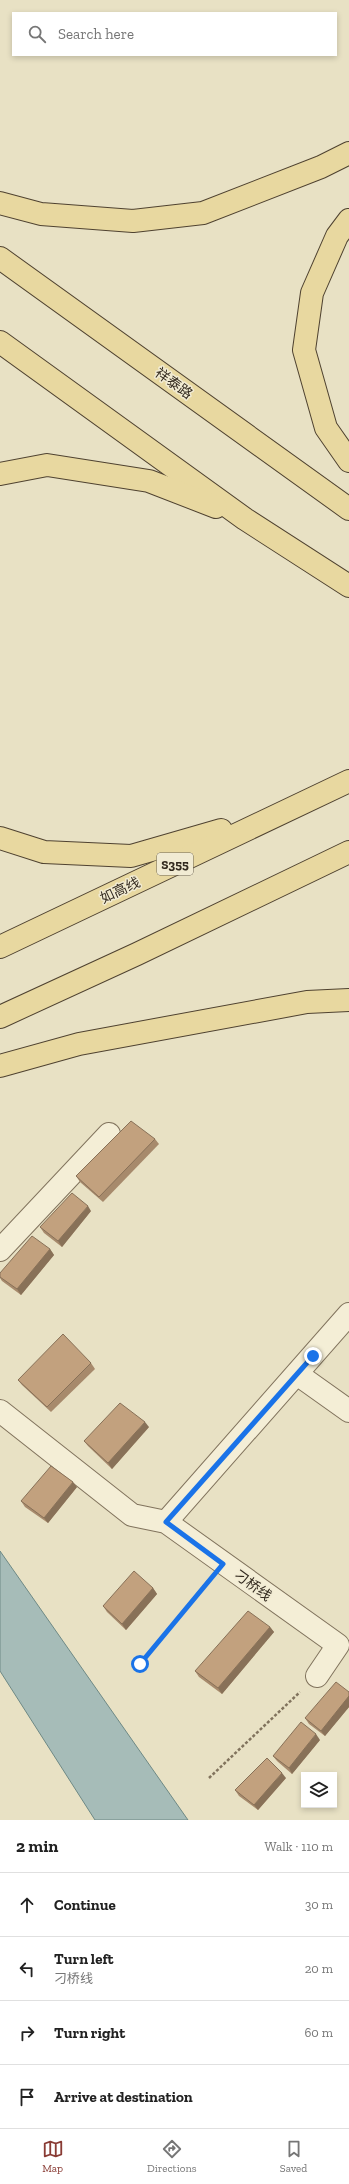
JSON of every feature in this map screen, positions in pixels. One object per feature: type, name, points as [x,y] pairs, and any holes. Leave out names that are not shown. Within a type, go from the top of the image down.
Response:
[{"type":"main road","points":[[0,203],[40,214],[133,221],[203,213],[321,167],[349,153]]},
{"type":"main road","points":[[349,220],[337,236],[312,293],[304,350],[326,428],[349,461]]},
{"type":"main road","name":"祥泰路","points":[[0,258],[349,509]]},
{"type":"main road","points":[[0,342],[245,519],[349,586]]},
{"type":"main road","points":[[0,474],[47,465],[149,482],[245,519]]},
{"type":"main road","name":"如高线","points":[[0,947],[349,781]]},
{"type":"main road","points":[[0,838],[44,852],[131,856],[282,813]]},
{"type":"main road","points":[[0,1017],[137,954],[349,852]]},
{"type":"main road","points":[[0,1066],[79,1044],[307,1002],[349,1000]]},
{"type":"street","points":[[0,1250],[109,1134]]},
{"type":"street","points":[[166,1522],[349,1314]]},
{"type":"street","points":[[297,1374],[349,1411]]},
{"type":"street","name":"刁桥线","points":[[0,1411],[132,1515],[166,1522],[338,1645],[317,1676]]},
{"type":"path","points":[[140,1664],[223,1564]]},
{"type":"path","points":[[209,1778],[317,1676]]},
{"type":"water","points":[[0,1551],[188,1820],[95,1820],[0,1671]]},
{"type":"building","points":[[131,1121],[155,1139],[99,1197],[76,1176]]},
{"type":"building","points":[[72,1193],[88,1206],[58,1241],[40,1227]]},
{"type":"building","points":[[32,1236],[50,1249],[17,1289],[0,1277],[0,1273]]},
{"type":"building","points":[[63,1334],[91,1363],[47,1407],[18,1380]]},
{"type":"building","points":[[120,1403],[145,1422],[108,1463],[84,1441]]},
{"type":"building","points":[[51,1466],[73,1482],[44,1518],[21,1501]]},
{"type":"building","points":[[134,1571],[153,1588],[122,1624],[103,1606]]},
{"type":"building","points":[[248,1611],[270,1627],[218,1688],[195,1671]]},
{"type":"building","points":[[336,1682],[349,1692],[349,1696],[321,1731],[305,1718]]},
{"type":"building","points":[[301,1722],[316,1734],[289,1768],[273,1756]]},
{"type":"building","points":[[267,1758],[282,1773],[254,1805],[235,1790]]},
{"type":"route","points":[[140,1664],[223,1564],[166,1522],[313,1356]]}]
